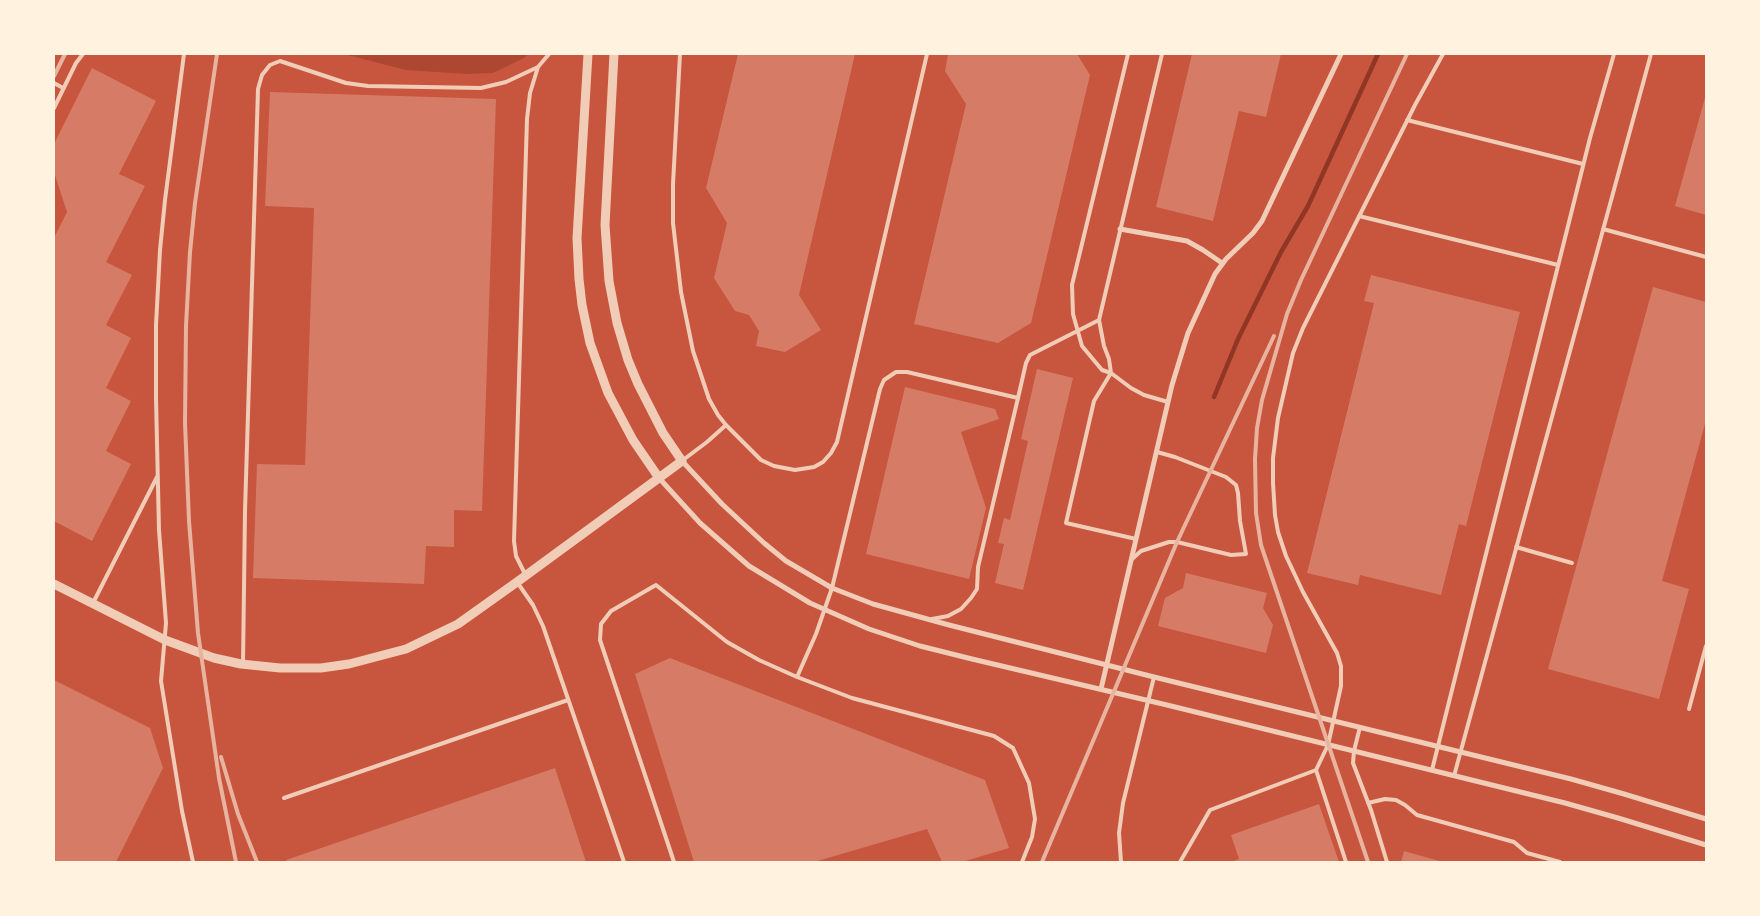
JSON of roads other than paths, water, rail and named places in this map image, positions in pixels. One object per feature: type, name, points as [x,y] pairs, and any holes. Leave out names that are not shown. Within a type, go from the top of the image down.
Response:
[{"type":"street","points":[[588,54],[577,238],[582,305],[592,350],[619,417],[639,451],[659,478],[700,523],[743,562],[783,589],[825,611],[868,629],[920,646],[1432,770],[1600,813],[1706,845]]},
{"type":"street","points":[[614,54],[605,219],[606,247],[609,281],[617,323],[628,360],[663,433],[682,461],[722,504],[786,561],[832,588],[873,604],[1154,677],[1606,789],[1706,819]]},
{"type":"street","points":[[1101,690],[1168,402],[1191,326],[1212,279],[1222,263],[1253,233],[1262,221],[1341,54]]},
{"type":"street","points":[[1120,229],[1187,242],[1222,263]]},
{"type":"street","points":[[54,584],[165,640],[201,654],[243,664],[273,668],[321,668],[349,664],[392,654],[420,643],[458,624],[682,461]]},
{"type":"lane","points":[[54,108],[76,63],[84,54]]},
{"type":"lane","points":[[184,54],[160,250],[156,349],[159,530],[166,614],[161,674],[162,688],[182,811],[193,862]]},
{"type":"lane","points":[[526,576],[516,556],[514,541],[527,120],[530,93],[538,67],[549,54]]},
{"type":"lane","points":[[680,54],[673,197],[674,230],[678,273],[688,327],[699,369],[712,405],[726,425],[756,456],[767,463],[795,470],[814,467],[823,462],[834,448],[839,435],[926,54]]},
{"type":"lane","points":[[1128,54],[1072,285],[1073,314],[1082,346],[1102,370],[1111,373],[1144,395],[1168,402]]},
{"type":"lane","points":[[1136,539],[1066,523],[1094,401],[1111,373],[1099,320],[1162,54]]},
{"type":"lane","points":[[1180,862],[1210,810],[1316,770],[1328,745],[1341,686],[1341,666],[1337,653],[1302,592],[1280,540],[1274,505],[1273,458],[1280,404],[1303,328],[1407,120],[1443,54]]},
{"type":"lane","points":[[1432,770],[1558,266],[1614,54]]},
{"type":"lane","points":[[1454,776],[1651,54]]},
{"type":"lane","points":[[243,664],[245,511],[258,89],[262,75],[270,65],[280,61],[346,83],[368,86],[481,88],[506,82],[538,67]]},
{"type":"lane","points":[[54,83],[63,88]]},
{"type":"lane","points":[[1407,120],[1584,164]]},
{"type":"lane","points":[[1359,216],[1558,266]]},
{"type":"lane","points":[[1603,229],[1706,257]]},
{"type":"lane","points":[[923,618],[941,618],[954,613],[966,604],[977,589],[978,566],[1027,359],[1030,355],[1099,320]]},
{"type":"lane","points":[[797,677],[825,611],[832,588],[884,380],[896,372],[907,372],[1018,398]]},
{"type":"lane","points":[[682,461],[714,437],[726,425]]},
{"type":"lane","points":[[1132,560],[1142,551],[1169,542],[1178,542],[1231,555],[1246,554],[1236,485],[1226,477],[1157,452]]},
{"type":"lane","points":[[93,604],[158,475]]},
{"type":"lane","points":[[1516,547],[1572,562]]},
{"type":"lane","points":[[517,582],[538,615],[624,862]]},
{"type":"lane","points":[[674,862],[600,640],[601,624],[611,611],[656,585],[727,642],[759,660],[852,698],[994,736],[1013,748],[1029,783],[1035,819],[1032,837],[1022,862]]},
{"type":"lane","points":[[1689,709],[1706,646]]},
{"type":"lane","points":[[1121,862],[1119,832],[1123,804],[1154,677]]},
{"type":"lane","points":[[284,798],[568,700]]},
{"type":"lane","points":[[1360,728],[1353,764],[1368,803],[1386,862]]},
{"type":"lane","points":[[1316,770],[1346,862]]},
{"type":"lane","points":[[1368,803],[1385,799],[1396,800],[1416,815],[1514,842],[1530,854],[1560,862]]},
{"type":"waterway","points":[[1214,397],[1238,339],[1281,252],[1308,206],[1378,54]]},
{"type":"railway","points":[[54,76],[65,54]]},
{"type":"railway","points":[[217,54],[195,203],[190,252],[186,326],[185,423],[189,521],[198,633],[219,778],[236,862]]},
{"type":"railway","points":[[1368,862],[1261,545],[1256,513],[1255,459],[1257,428],[1262,400],[1287,314],[1301,280],[1407,54]]},
{"type":"railway","points":[[1042,862],[1177,542],[1274,336]]},
{"type":"railway","points":[[221,757],[238,814],[257,862]]}]
